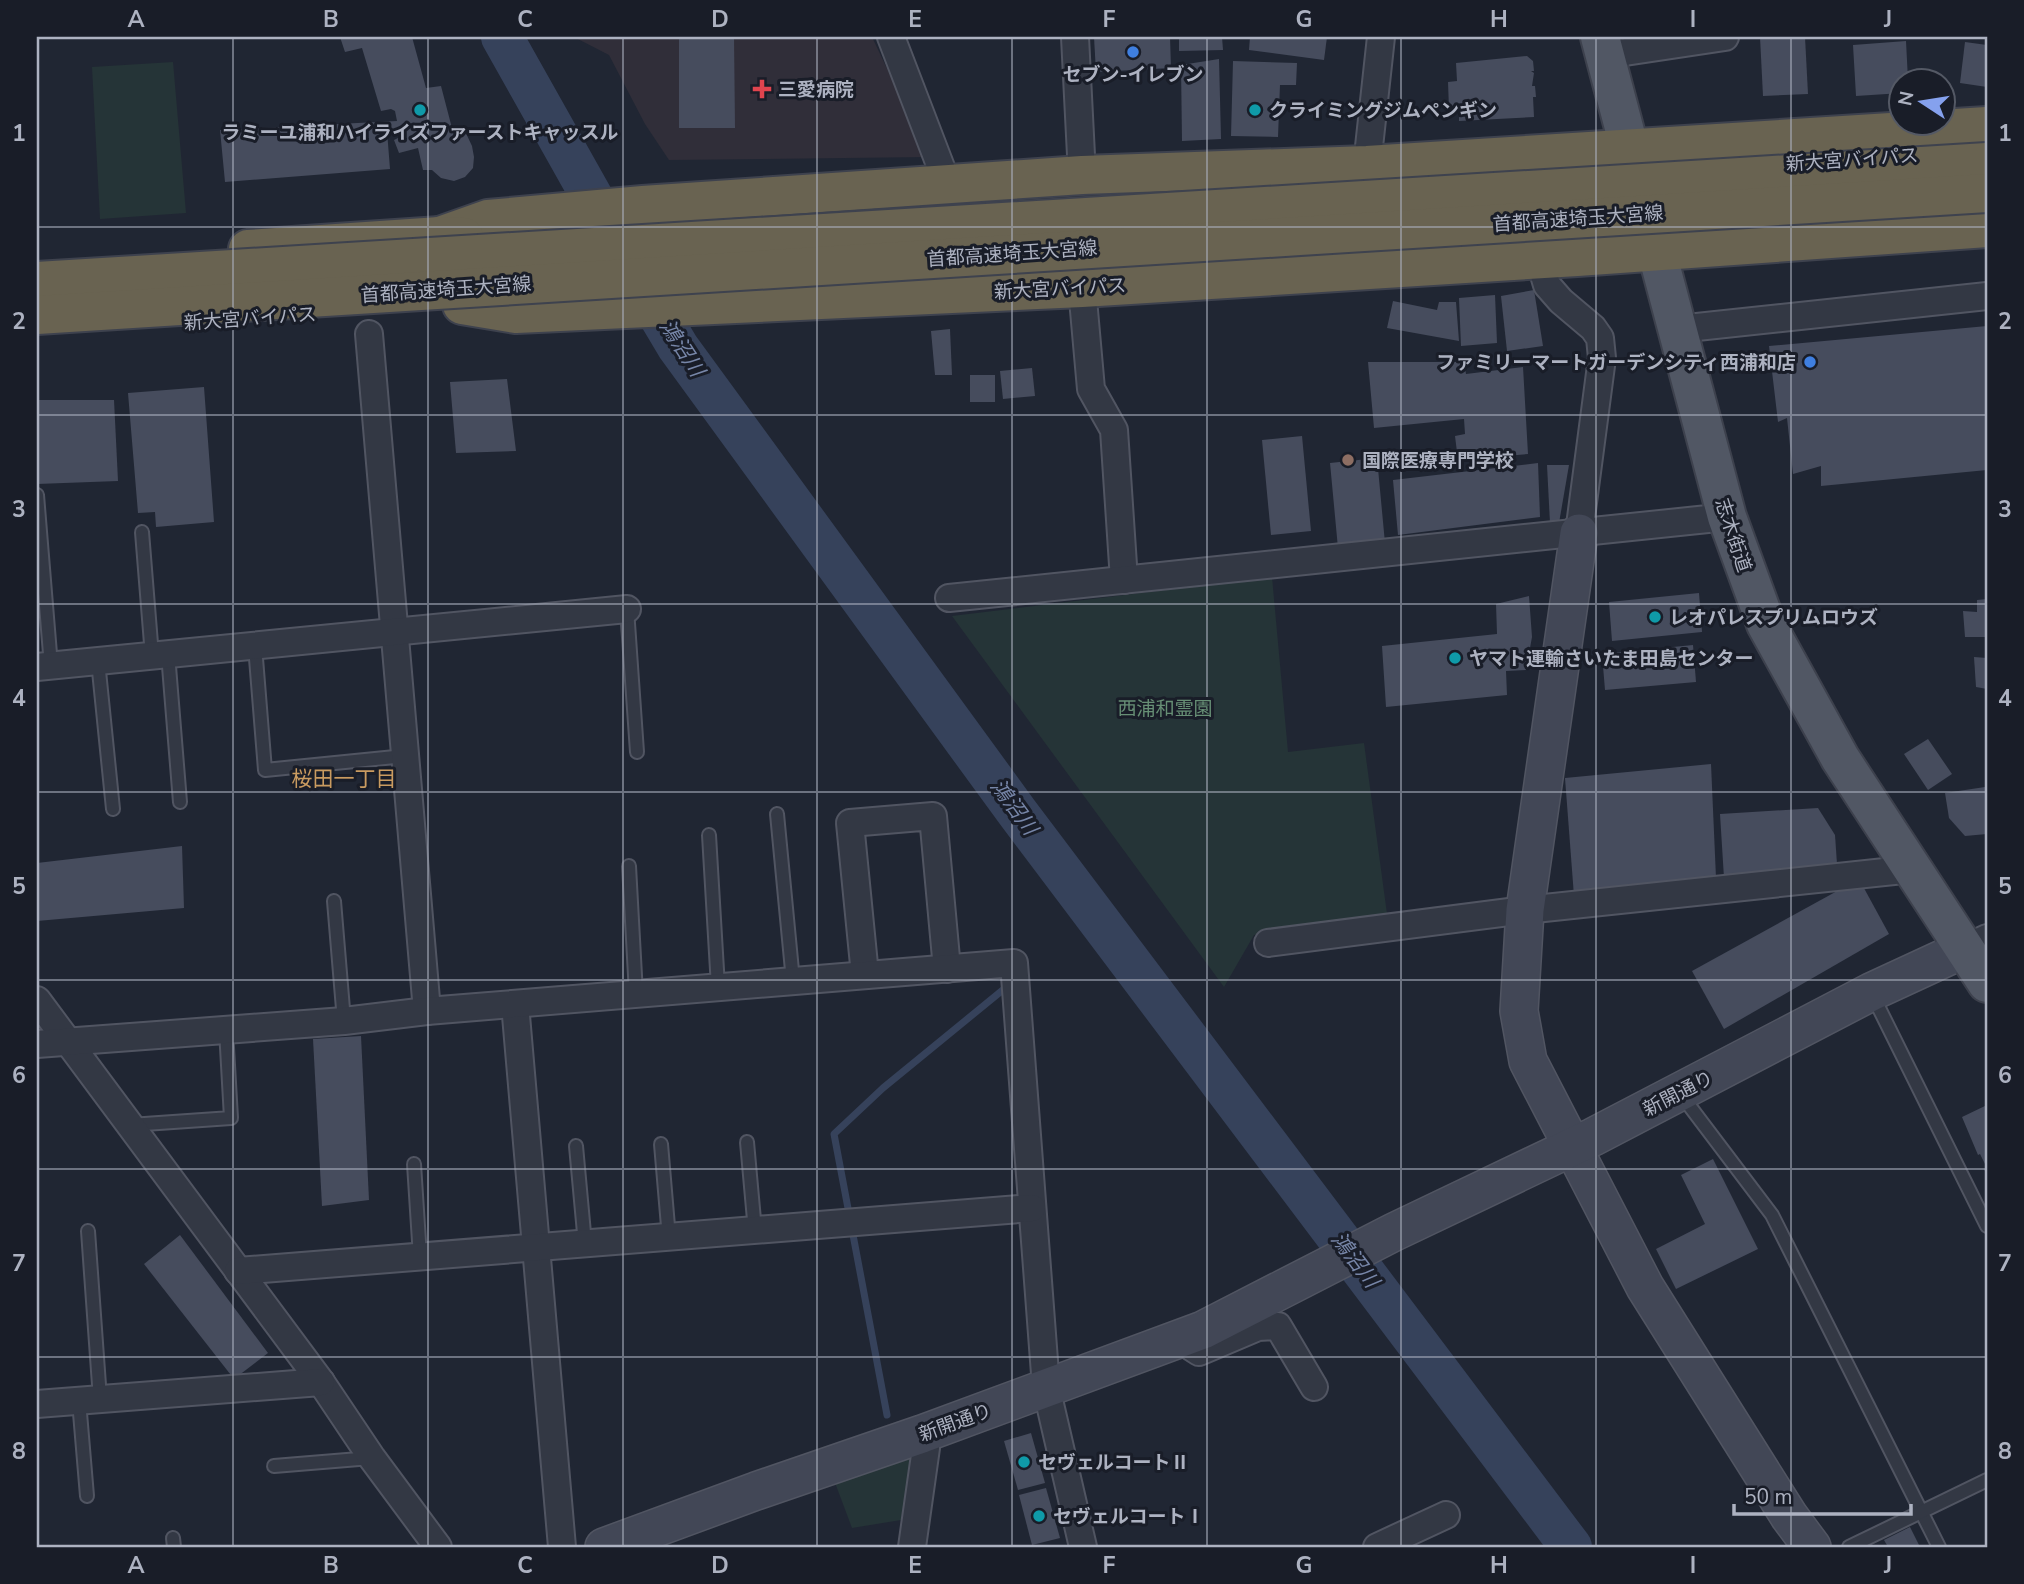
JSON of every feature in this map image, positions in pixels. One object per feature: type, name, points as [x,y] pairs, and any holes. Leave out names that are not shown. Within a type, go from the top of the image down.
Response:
[{"type":"highway","points":[[649,218],[947,183],[1082,175],[1367,165],[1987,125]]},
{"type":"highway","name":"新大宮バイパス","points":[[1717,167],[1987,151]]},
{"type":"highway","name":"首都高速埼玉大宮線","points":[[37,281],[1987,162]]},
{"type":"highway","points":[[37,263],[440,236],[488,219],[552,225],[649,218],[1549,180]]},
{"type":"highway","name":"首都高速埼玉大宮線","points":[[37,315],[1987,193]]},
{"type":"highway","points":[[1727,219],[1987,203]]},
{"type":"highway","name":"新大宮バイパス","points":[[37,332],[462,305],[516,314],[595,300],[1548,243],[1657,252],[1987,228]]},
{"type":"highway","name":"新大宮バイパス","points":[[689,294],[1082,288],[1548,243]]},
{"type":"main road","name":"志木街道","points":[[1603,46],[1727,517],[1766,624],[1840,758],[1913,869],[1976,943],[1987,983]]},
{"type":"street","points":[[891,37],[947,183]]},
{"type":"street","points":[[1075,37],[1082,175]]},
{"type":"street","points":[[1367,165],[1381,37]]},
{"type":"street","points":[[1603,46],[1725,37]]},
{"type":"street","points":[[1548,243],[1547,285],[1561,301],[1593,328],[1600,338],[1602,358],[1525,910],[1519,1011],[1528,1061],[1645,1287],[1789,1516],[1812,1547]]},
{"type":"street","points":[[1082,288],[1091,390],[1114,430],[1124,580]]},
{"type":"street","points":[[1678,329],[1987,296]]},
{"type":"street","points":[[369,334],[427,1011]]},
{"type":"street","points":[[949,598],[1727,517]]},
{"type":"street","points":[[44,666],[627,609]]},
{"type":"street","points":[[865,975],[850,823],[933,816],[947,969]]},
{"type":"street","points":[[1268,943],[1525,910],[1913,869]]},
{"type":"street","name":"新開通り","points":[[604,1547],[1203,1330],[1391,1234],[1574,1147],[1871,992],[1976,943]]},
{"type":"street","points":[[37,1044],[344,1021],[427,1011],[1014,963],[1046,1387],[1083,1547]]},
{"type":"street","points":[[37,1000],[321,1381],[372,1458],[438,1547]]},
{"type":"street","points":[[515,1004],[562,1547]]},
{"type":"street","points":[[238,1271],[1032,1208]]},
{"type":"street","points":[[1179,1339],[1199,1352],[1258,1327],[1278,1326],[1314,1387]]},
{"type":"street","points":[[37,1404],[321,1381]]},
{"type":"street","points":[[912,1547],[926,1448],[922,1434]]},
{"type":"street","points":[[1377,1547],[1446,1515]]},
{"type":"lane","points":[[37,495],[44,666]]},
{"type":"lane","points":[[142,533],[180,802]]},
{"type":"lane","points":[[627,609],[637,752]]},
{"type":"lane","points":[[255,646],[265,770],[405,756]]},
{"type":"lane","points":[[98,661],[113,809]]},
{"type":"lane","points":[[777,814],[793,981]]},
{"type":"lane","points":[[709,835],[718,987]]},
{"type":"lane","points":[[629,866],[636,994]]},
{"type":"lane","points":[[334,901],[344,1021]]},
{"type":"lane","points":[[1871,992],[1987,1226]]},
{"type":"lane","points":[[130,1125],[231,1118],[226,1030]]},
{"type":"lane","points":[[1679,1092],[1772,1215],[1939,1547]]},
{"type":"lane","points":[[747,1143],[755,1231]]},
{"type":"lane","points":[[661,1144],[669,1238]]},
{"type":"lane","points":[[576,1146],[585,1244]]},
{"type":"lane","points":[[414,1164],[420,1257]]},
{"type":"lane","points":[[87,1496],[90,1400],[88,1231]]},
{"type":"lane","points":[[274,1466],[372,1458]]},
{"type":"lane","points":[[1849,1547],[1987,1480]]},
{"type":"shaded area","name":"三愛病院","points":[[574,37],[872,37],[929,157],[669,160],[645,124],[609,55]]},
{"type":"green space","points":[[173,62],[186,213],[100,219],[92,67]]},
{"type":"green space","name":"西浦和霊園","points":[[1272,577],[1288,752],[1364,743],[1387,914],[1254,935],[1224,987],[952,616]]},
{"type":"green space","points":[[909,1452],[912,1458],[901,1520],[852,1528],[834,1480]]},
{"type":"building","name":"ラミーユ浦和ハイライズファーストキャッスル","points":[[340,37],[412,37],[426,88],[441,86],[453,132],[464,129],[472,146],[473,168],[465,177],[454,181],[441,178],[432,170],[423,170],[418,148],[399,153],[394,140],[402,136],[399,129],[387,131],[390,169],[225,182],[220,130],[397,121],[395,111],[381,111],[362,48],[345,52]]},
{"type":"building","points":[[679,37],[734,37],[735,128],[679,128]]},
{"type":"building","name":"セブン-イレブン","points":[[1094,37],[1170,37],[1171,68],[1096,72]]},
{"type":"building","points":[[1179,37],[1222,37],[1223,50],[1179,51]]},
{"type":"building","points":[[1250,37],[1327,37],[1324,60],[1249,50]]},
{"type":"building","points":[[1760,37],[1805,37],[1808,94],[1763,96]]},
{"type":"building","points":[[1906,41],[1907,66],[1888,66],[1888,94],[1856,96],[1853,45]]},
{"type":"building","points":[[1965,42],[1987,45],[1987,87],[1960,83]]},
{"type":"building","points":[[1527,56],[1533,61],[1532,86],[1535,86],[1536,97],[1533,97],[1534,117],[1459,121],[1459,109],[1449,109],[1448,82],[1457,81],[1456,63]]},
{"type":"building","points":[[1219,59],[1221,139],[1182,141],[1181,65]]},
{"type":"building","name":"クライミングジムペンギン","points":[[1233,61],[1297,63],[1296,85],[1280,85],[1278,137],[1231,136]]},
{"type":"building","points":[[1534,290],[1543,346],[1507,351],[1501,296]]},
{"type":"building","points":[[1495,295],[1497,343],[1461,346],[1459,298]]},
{"type":"building","points":[[1393,301],[1437,310],[1439,302],[1456,302],[1459,341],[1387,328]]},
{"type":"building","points":[[1987,326],[1987,470],[1821,486],[1821,466],[1793,474],[1787,418],[1778,422],[1769,346]]},
{"type":"building","points":[[950,329],[952,375],[935,375],[931,331]]},
{"type":"building","points":[[1368,362],[1464,362],[1466,374],[1523,367],[1528,454],[1458,460],[1455,436],[1465,434],[1464,419],[1374,428]]},
{"type":"building","points":[[1032,368],[1035,396],[1003,399],[1000,371]]},
{"type":"building","points":[[970,375],[995,375],[995,402],[970,402]]},
{"type":"building","points":[[507,379],[516,451],[456,453],[450,382]]},
{"type":"building","points":[[204,387],[214,522],[156,527],[155,512],[138,513],[128,393]]},
{"type":"building","points":[[37,400],[114,400],[118,481],[37,484]]},
{"type":"building","points":[[1302,436],[1311,531],[1271,535],[1262,440]]},
{"type":"building","points":[[1377,458],[1385,543],[1338,548],[1330,463]]},
{"type":"building","points":[[1538,463],[1540,517],[1398,535],[1393,480]]},
{"type":"building","points":[[1547,465],[1569,465],[1559,523],[1550,523]]},
{"type":"building","name":"レオパレスプリムロウズ","points":[[1699,593],[1702,632],[1612,641],[1609,602]]},
{"type":"building","name":"ヤマト運輸さいたま田島センター","points":[[1529,596],[1532,637],[1526,670],[1506,671],[1507,695],[1386,707],[1382,646],[1497,634],[1496,604]]},
{"type":"building","points":[[1987,599],[1987,637],[1965,637],[1963,611],[1977,612],[1977,600]]},
{"type":"building","points":[[1693,645],[1696,682],[1605,690],[1602,654]]},
{"type":"building","points":[[1974,657],[1987,658],[1987,689],[1976,687]]},
{"type":"building","points":[[1928,739],[1952,774],[1928,790],[1904,754]]},
{"type":"building","points":[[1711,764],[1716,878],[1574,896],[1565,778]]},
{"type":"building","points":[[1985,787],[1987,834],[1965,836],[1949,818],[1945,793]]},
{"type":"building","points":[[1818,808],[1835,835],[1837,864],[1724,878],[1720,814]]},
{"type":"building","points":[[182,846],[184,908],[37,921],[37,863]]},
{"type":"building","points":[[1859,879],[1889,934],[1724,1029],[1692,971]]},
{"type":"building","points":[[361,1036],[369,1200],[322,1206],[313,1039]]},
{"type":"building","points":[[1987,1105],[1987,1168],[1980,1154],[1978,1155],[1962,1117]]},
{"type":"building","points":[[1713,1159],[1758,1249],[1676,1289],[1656,1249],[1705,1224],[1681,1175]]},
{"type":"building","points":[[180,1235],[268,1353],[234,1379],[144,1264]]},
{"type":"building","name":"セヴェルコートⅡ","points":[[1031,1433],[1045,1483],[1018,1490],[1004,1441]]},
{"type":"building","name":"セヴェルコートⅠ","points":[[1046,1488],[1060,1538],[1032,1545],[1019,1495]]},
{"type":"building","points":[[1910,1527],[1920,1547],[1888,1547],[1884,1540]]},
{"type":"waterway","name":"鴻沼川","points":[[502,37],[678,347],[1017,812],[1571,1547]]},
{"type":"waterway","points":[[1088,934],[1102,926]]},
{"type":"waterway","points":[[887,1415],[834,1134],[883,1088],[1004,989]]},
{"type":"place","name":"セブン-イレブン","points":[[1133,52]]},
{"type":"place","name":"三愛病院","points":[[762,89]]},
{"type":"place","name":"ラミーユ浦和ハイライズファーストキャッスル","points":[[420,110]]},
{"type":"place","name":"クライミングジムペンギン","points":[[1255,110]]},
{"type":"place","name":"ファミリーマートガーデンシティ西浦和店","points":[[1810,362]]},
{"type":"place","name":"国際医療専門学校","points":[[1348,460]]},
{"type":"place","name":"レオパレスプリムロウズ","points":[[1655,617]]},
{"type":"place","name":"ヤマト運輸さいたま田島センター","points":[[1455,658]]},
{"type":"place","name":"セヴェルコートⅡ","points":[[1024,1462]]},
{"type":"place","name":"セヴェルコートⅠ","points":[[1039,1516]]},
{"type":"district","name":"桜田一丁目","points":[[344,779]]}]
